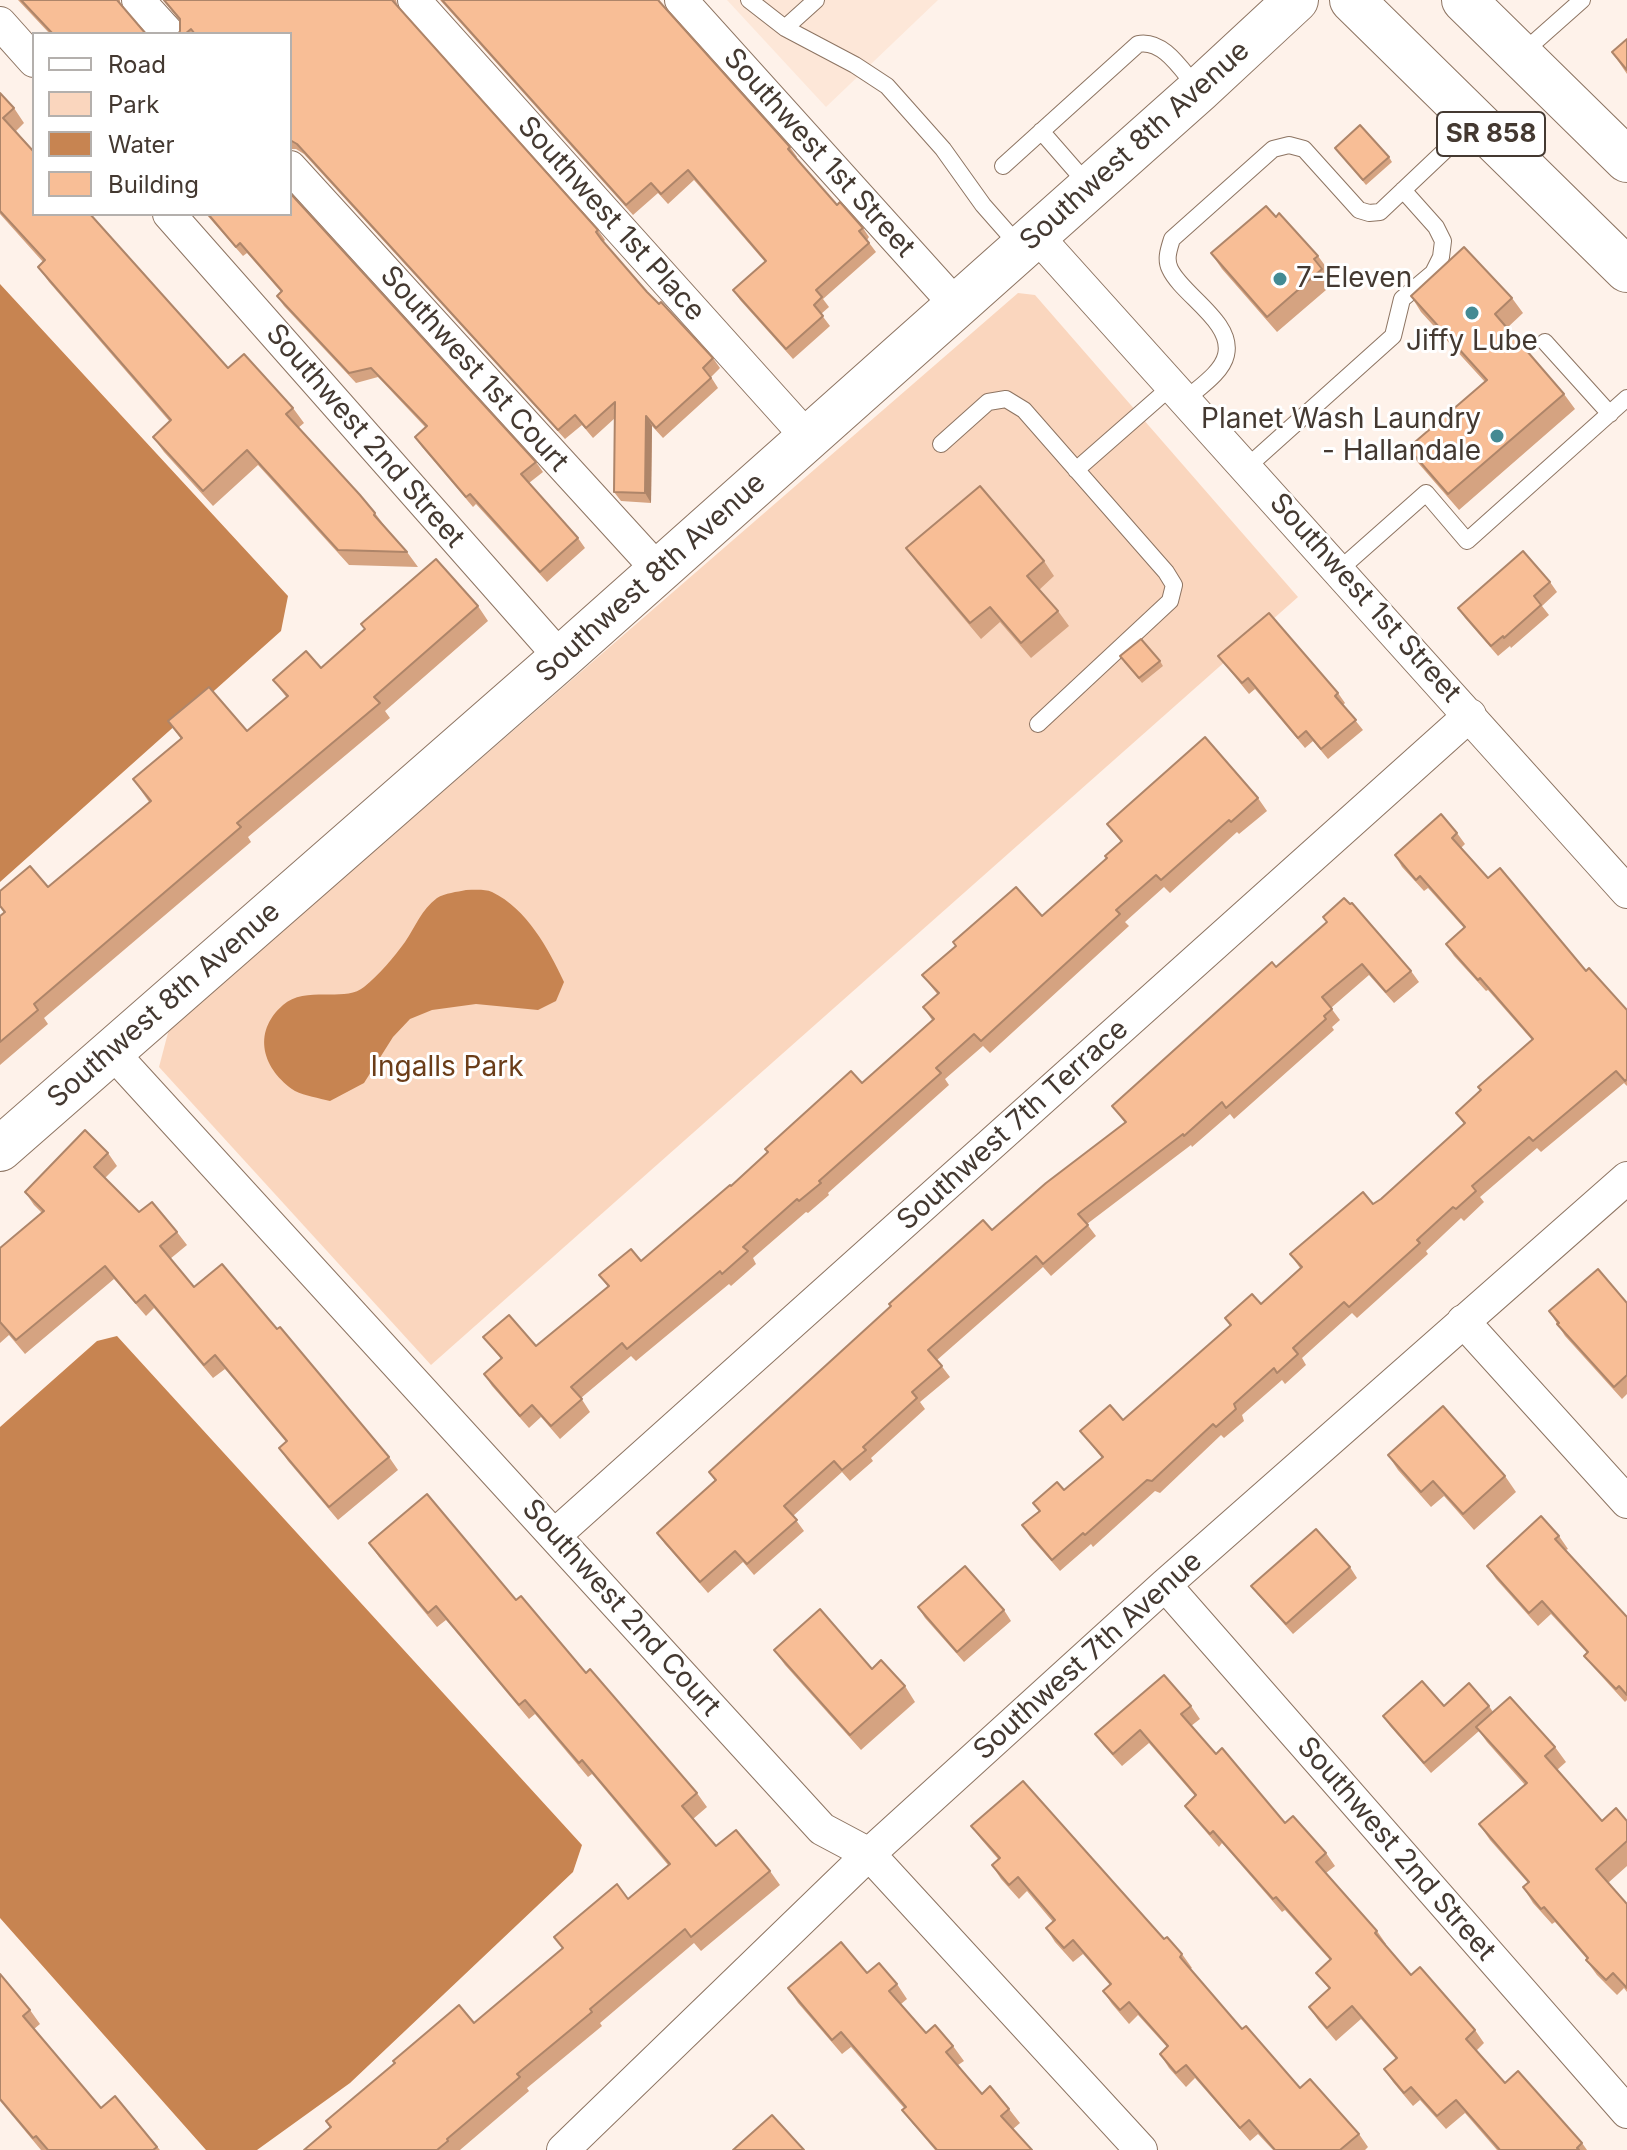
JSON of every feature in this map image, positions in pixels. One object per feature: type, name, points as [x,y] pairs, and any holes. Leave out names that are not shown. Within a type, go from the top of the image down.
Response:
[{"type":"street","points":[[138,0],[167,32]]},
{"type":"street","name":"Southwest 1st Place","points":[[414,0],[808,438]]},
{"type":"street","name":"Southwest 1st Street","points":[[681,0],[957,306]]},
{"type":"street","name":"Southwest 8th Avenue","points":[[0,1149],[561,658],[1296,0]]},
{"type":"street","name":"SR 858","points":[[1352,0],[1627,270]]},
{"type":"street","name":"SR 858","points":[[1464,0],[1627,160]]},
{"type":"street","points":[[0,23],[32,59]]},
{"type":"street","name":"Southwest 1st Court","points":[[292,169],[659,571]]},
{"type":"street","name":"Southwest 2nd Street","points":[[171,216],[561,658]]},
{"type":"street","name":"Southwest 1st Street","points":[[1029,242],[1179,392],[1627,892]]},
{"type":"street","name":"Southwest 7th Terrace","points":[[555,1535],[1470,715]]},
{"type":"street","name":"Southwest 2nd Court","points":[[112,1052],[822,1829],[869,1854],[1141,2150]]},
{"type":"street","name":"Southwest 7th Avenue","points":[[566,2149],[869,1854],[1165,1585],[1627,1178]]},
{"type":"street","points":[[1463,1321],[1627,1502]]},
{"type":"street","name":"Southwest 2nd Street","points":[[1165,1585],[1627,2112]]},
{"type":"lane","points":[[749,0],[785,28],[855,65],[887,86],[943,149],[983,205],[1029,242]]},
{"type":"lane","points":[[785,28],[816,0]]},
{"type":"lane","points":[[1520,55],[1582,0]]},
{"type":"lane","points":[[1003,166],[1138,44],[1148,42],[1159,45],[1199,90]]},
{"type":"lane","points":[[1076,470],[1179,392],[1218,370],[1227,355],[1225,339],[1217,323],[1170,269],[1168,252],[1172,239],[1273,149],[1289,145],[1304,149],[1359,210],[1380,212],[1477,121]]},
{"type":"lane","points":[[1041,131],[1090,187]]},
{"type":"lane","points":[[1247,467],[1393,336],[1402,299],[1433,273],[1441,257],[1443,241],[1436,227],[1403,190]]},
{"type":"lane","points":[[1545,342],[1610,414]]},
{"type":"lane","points":[[1339,570],[1426,493],[1467,541],[1627,398]]},
{"type":"lane","points":[[941,444],[988,402],[1006,399],[1024,410],[1174,585],[1170,601],[1038,724]]},
{"type":"shaded area","points":[[727,0],[938,0],[826,107]]},
{"type":"green space","name":"Ingalls Park","points":[[1018,293],[1035,295],[1298,597],[431,1365],[159,1067],[169,1029]]},
{"type":"water","points":[[0,284],[288,596],[281,631],[0,882]]},
{"type":"water","points":[[466,890],[492,892],[526,919],[564,982],[556,1001],[538,1010],[476,1004],[432,1010],[410,1019],[393,1037],[364,1083],[330,1101],[299,1093],[284,1082],[269,1062],[264,1039],[273,1016],[283,1005],[302,996],[346,994],[364,987],[396,954],[431,903],[444,895]]},
{"type":"water","points":[[117,1336],[582,1845],[573,1872],[350,2083],[257,2150],[206,2150],[0,1918],[0,1427],[97,1341]]},
{"type":"building","points":[[21,0],[117,0],[144,32],[51,32]]},
{"type":"building","points":[[164,0],[392,0],[598,230],[596,232],[601,239],[647,292],[659,304],[661,302],[713,358],[703,368],[711,378],[656,428],[646,416],[645,493],[614,492],[615,402],[586,428],[575,415],[558,430],[292,141],[292,32],[193,32],[191,29],[179,32],[180,19]]},
{"type":"building","points":[[442,0],[658,0],[790,147],[788,149],[837,205],[840,202],[863,228],[859,231],[869,243],[816,290],[822,297],[814,305],[823,316],[786,349],[733,290],[766,261],[688,170],[661,194],[651,183],[626,205]]},
{"type":"building","points":[[1627,39],[1627,70],[1612,52]]},
{"type":"building","points":[[0,93],[14,108],[3,118],[32,150],[32,216],[92,216],[228,368],[244,354],[293,408],[286,414],[407,552],[338,550],[247,450],[203,491],[153,437],[171,420],[38,267],[45,260],[0,211]]},
{"type":"building","name":"7-Eleven","points":[[1360,125],[1389,157],[1363,180],[1335,148]]},
{"type":"building","points":[[292,195],[536,462],[521,474],[578,538],[540,572],[470,494],[466,497],[415,437],[427,426],[371,368],[349,373],[277,296],[282,291],[240,243],[236,247],[210,216],[292,216]]},
{"type":"building","name":"7-Eleven","points":[[1266,206],[1276,217],[1279,213],[1318,256],[1314,259],[1322,269],[1267,317],[1211,253]]},
{"type":"building","points":[[1464,247],[1512,298],[1495,314],[1564,394],[1448,494],[1408,448],[1487,380],[1411,296]]},
{"type":"building","points":[[980,486],[1044,561],[1027,576],[1058,611],[1021,643],[990,607],[970,623],[906,548]]},
{"type":"building","points":[[1523,551],[1550,582],[1534,596],[1541,605],[1491,646],[1458,608]]},
{"type":"building","points":[[436,559],[478,606],[374,697],[380,703],[237,823],[241,827],[34,1004],[38,1010],[0,1042],[0,916],[5,912],[0,906],[0,891],[30,866],[48,887],[151,801],[133,779],[182,738],[168,721],[209,687],[247,731],[288,696],[273,680],[306,651],[321,668],[365,629],[361,624]]},
{"type":"building","points":[[1269,613],[1338,693],[1335,696],[1356,720],[1321,749],[1306,731],[1298,738],[1248,678],[1242,683],[1218,656]]},
{"type":"building","points":[[1141,639],[1160,661],[1139,678],[1120,656]]},
{"type":"building","points":[[1205,737],[1258,798],[1161,880],[1156,875],[1116,910],[1120,914],[981,1041],[974,1034],[936,1068],[941,1073],[819,1181],[821,1183],[799,1201],[797,1199],[743,1247],[748,1251],[722,1274],[720,1271],[627,1349],[622,1343],[571,1387],[582,1399],[551,1426],[532,1405],[520,1416],[484,1374],[502,1358],[483,1337],[509,1315],[536,1346],[609,1286],[599,1275],[631,1249],[641,1261],[731,1186],[768,1152],[765,1149],[851,1071],[862,1083],[934,1019],[923,1007],[939,993],[922,975],[956,946],[953,942],[1016,887],[1042,916],[1122,841],[1107,824]]},
{"type":"building","points":[[1441,814],[1457,833],[1452,838],[1488,878],[1500,868],[1586,971],[1589,968],[1627,1010],[1627,1079],[1625,1081],[1616,1071],[1533,1141],[1529,1137],[1472,1186],[1476,1191],[1456,1209],[1453,1207],[1417,1240],[1420,1243],[1349,1307],[1344,1302],[1293,1348],[1298,1354],[1277,1373],[1274,1368],[1234,1404],[1236,1409],[1216,1427],[1213,1424],[1152,1481],[1147,1480],[1052,1560],[1022,1525],[1040,1511],[1033,1503],[1057,1482],[1064,1490],[1103,1457],[1080,1431],[1110,1405],[1123,1420],[1231,1325],[1225,1318],[1252,1294],[1261,1304],[1302,1267],[1290,1254],[1363,1192],[1373,1204],[1381,1199],[1465,1123],[1456,1113],[1481,1090],[1478,1087],[1533,1039],[1446,944],[1465,927],[1420,876],[1416,880],[1395,855]]},
{"type":"building","points":[[1344,898],[1352,903],[1411,971],[1386,992],[1362,964],[1322,997],[1332,1009],[1324,1016],[1326,1019],[1226,1108],[1222,1102],[1184,1136],[1078,1214],[1088,1225],[1043,1264],[1036,1256],[928,1350],[942,1366],[912,1392],[917,1398],[863,1447],[866,1450],[842,1470],[834,1461],[784,1506],[797,1520],[747,1564],[735,1551],[700,1582],[657,1533],[716,1480],[709,1472],[983,1220],[992,1230],[1046,1183],[1126,1122],[1112,1106],[1272,962],[1276,967],[1327,922],[1323,917]]},
{"type":"building","points":[[85,1130],[108,1153],[94,1167],[139,1212],[152,1202],[177,1232],[160,1246],[194,1287],[222,1264],[277,1329],[280,1327],[389,1457],[329,1507],[279,1448],[287,1441],[215,1355],[204,1365],[145,1295],[136,1303],[105,1266],[16,1340],[0,1322],[0,1248],[44,1211],[25,1192]]},
{"type":"building","points":[[1598,1269],[1627,1303],[1627,1375],[1614,1387],[1549,1311]]},
{"type":"building","points":[[1443,1406],[1505,1476],[1463,1514],[1433,1481],[1421,1492],[1388,1455]]},
{"type":"building","points":[[427,1494],[516,1600],[521,1596],[586,1673],[590,1669],[697,1793],[682,1806],[716,1846],[736,1830],[770,1871],[691,1937],[685,1929],[517,2074],[520,2077],[437,2150],[304,2150],[331,2127],[326,2121],[459,2005],[474,2023],[563,1948],[554,1937],[617,1884],[628,1899],[670,1864],[582,1760],[579,1763],[525,1700],[519,1705],[436,1606],[428,1613],[369,1543]]},
{"type":"building","points":[[1541,1516],[1559,1536],[1555,1539],[1627,1617],[1627,1695],[1619,1686],[1616,1689],[1584,1656],[1588,1652],[1542,1601],[1529,1613],[1487,1566]]},
{"type":"building","points":[[1316,1529],[1350,1567],[1286,1624],[1251,1586]]},
{"type":"building","points":[[965,1566],[1004,1610],[957,1652],[918,1607]]},
{"type":"building","points":[[820,1609],[872,1669],[881,1660],[905,1686],[850,1735],[774,1650]]},
{"type":"building","points":[[1164,1675],[1191,1706],[1181,1714],[1216,1754],[1222,1748],[1285,1823],[1293,1816],[1326,1853],[1316,1862],[1377,1931],[1375,1933],[1411,1975],[1420,1967],[1475,2030],[1466,2039],[1505,2083],[1518,2071],[1582,2143],[1577,2148],[1579,2150],[1500,2150],[1456,2100],[1437,2116],[1411,2087],[1404,2093],[1384,2069],[1397,2058],[1352,2006],[1327,2028],[1309,2007],[1330,1988],[1316,1973],[1331,1959],[1276,1897],[1273,1899],[1213,1831],[1210,1834],[1185,1806],[1196,1795],[1140,1730],[1113,1754],[1095,1734]]},
{"type":"building","points":[[1422,1681],[1444,1706],[1469,1683],[1489,1706],[1424,1763],[1383,1716]]},
{"type":"building","points":[[1510,1697],[1555,1747],[1545,1756],[1602,1821],[1616,1808],[1627,1821],[1627,1841],[1596,1869],[1627,1904],[1627,1988],[1613,1973],[1606,1980],[1586,1960],[1588,1958],[1544,1907],[1541,1909],[1523,1887],[1529,1882],[1479,1824],[1527,1783],[1476,1727]]},
{"type":"building","points":[[1023,1781],[1164,1939],[1167,1937],[1182,1954],[1180,1957],[1242,2029],[1246,2026],[1300,2088],[1310,2079],[1359,2134],[1340,2150],[1275,2150],[1249,2120],[1240,2128],[1186,2065],[1176,2073],[1160,2054],[1168,2046],[1129,2002],[1120,2010],[1103,1991],[1111,1984],[1073,1940],[1064,1948],[1046,1928],[1055,1920],[1018,1877],[1009,1885],[992,1865],[1000,1858],[971,1826]]},
{"type":"building","points":[[841,1942],[867,1973],[879,1963],[897,1984],[889,1991],[926,2033],[935,2025],[953,2046],[946,2052],[982,2094],[990,2086],[1009,2109],[1001,2116],[1032,2150],[937,2150],[902,2110],[906,2107],[841,2032],[832,2040],[788,1988]]},
{"type":"building","points":[[0,1974],[30,2010],[23,2016],[101,2108],[115,2096],[157,2147],[153,2150],[48,2150],[36,2136],[33,2138],[0,2099]]},
{"type":"building","points":[[772,2115],[804,2150],[733,2150]]},
{"type":"place","name":"7-Eleven","points":[[1280,279]]},
{"type":"place","name":"Jiffy Lube","points":[[1472,313]]},
{"type":"place","name":"Planet Wash Laundry - Hallandale","points":[[1497,436]]}]
